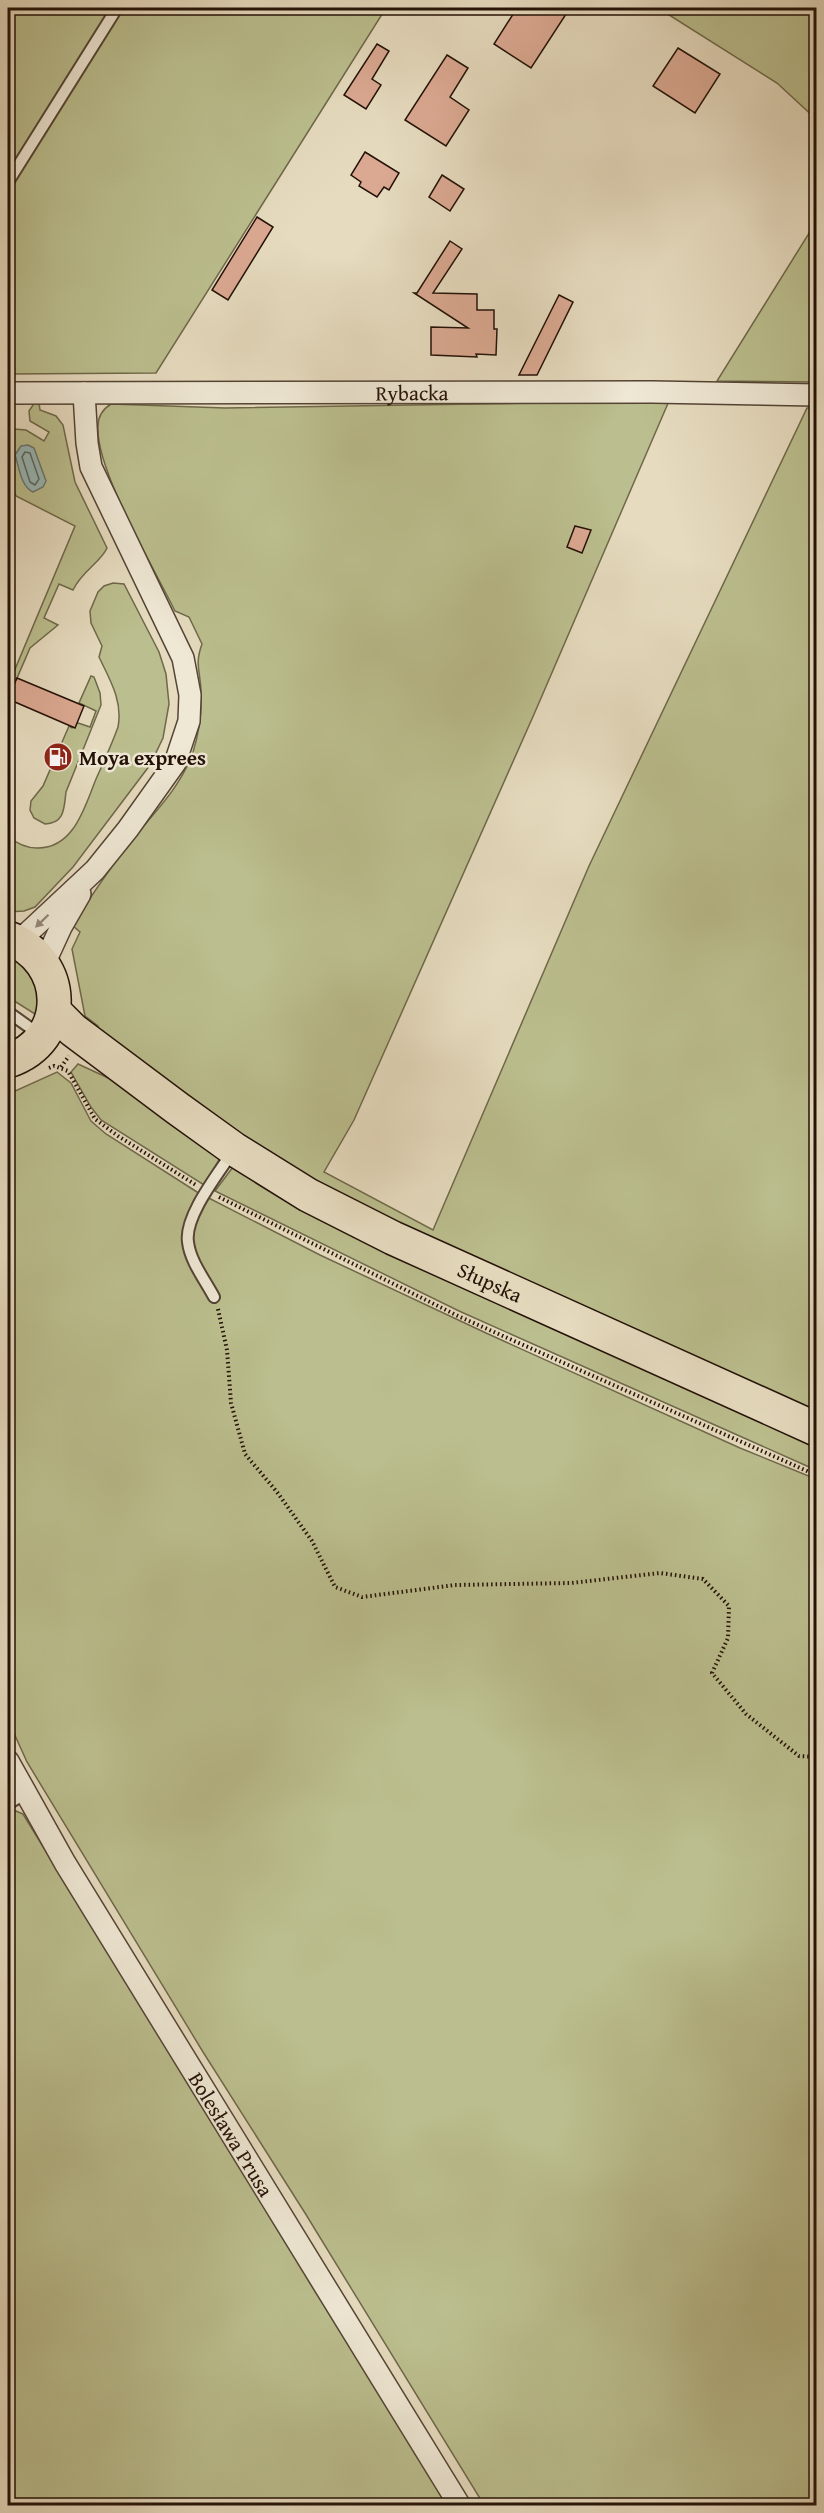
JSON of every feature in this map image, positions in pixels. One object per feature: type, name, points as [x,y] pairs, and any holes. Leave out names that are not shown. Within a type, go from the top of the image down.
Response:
[{"type":"main road","points":[[8,1061],[30,1050],[42,1055],[54,1011],[53,986],[44,964],[29,949],[13,940]]},
{"type":"main road","name":"Słupska","points":[[54,1011],[73,1030],[177,1108],[234,1149],[308,1195],[376,1230],[816,1429]]},
{"type":"main road","name":"Słupska","points":[[42,1055],[109,1070],[177,1108]]},
{"type":"street","name":"Rybacka","points":[[8,393],[652,392],[816,395]]},
{"type":"street","points":[[44,964],[61,927],[95,870],[175,763],[186,732],[190,695],[186,668],[179,647],[91,467],[86,435],[84,393]]},
{"type":"street","points":[[13,940],[95,870]]},
{"type":"street","name":"Bolesława Prusa","points":[[8,1761],[16,1799],[460,2505]]},
{"type":"lane","points":[[8,182],[117,8]]},
{"type":"lane","points":[[8,1012],[28,1027],[42,1055]]},
{"type":"lane","points":[[214,1297],[188,1245],[187,1232],[207,1192],[234,1149]]},
{"type":"path","points":[[42,1055],[54,1066],[68,1071],[95,1119],[207,1192],[458,1316],[816,1475]]},
{"type":"path","points":[[214,1297],[221,1317],[227,1350],[231,1403],[246,1454],[312,1541],[336,1587],[362,1597],[455,1585],[571,1583],[660,1574],[703,1579],[729,1606],[728,1638],[712,1673],[755,1721],[799,1756],[816,1757]]},
{"type":"green space","points":[[8,8],[386,8],[156,373],[8,374]]},
{"type":"green space","points":[[658,8],[816,8],[816,119],[777,83]]},
{"type":"green space","points":[[816,222],[816,382],[717,381]]},
{"type":"green space","points":[[669,401],[535,712],[354,1120],[324,1172],[433,1230],[589,866],[807,408],[816,408],[816,1414],[342,1202],[94,1035],[98,1026],[85,1016],[72,949],[80,932],[72,925],[122,852],[166,800],[188,765],[195,745],[201,708],[198,663],[202,644],[189,617],[175,611],[116,493],[100,445],[98,423],[106,408],[111,404],[225,408]]},
{"type":"green space","points":[[35,402],[39,403],[40,410],[56,416],[63,425],[75,482],[107,548],[81,577],[73,590],[59,584],[44,618],[58,625],[30,648],[8,699],[8,686],[75,526],[16,496],[8,475],[8,435],[14,429],[26,430],[44,441],[49,432],[30,421],[29,411]]},
{"type":"green space","points":[[113,583],[124,584],[159,652],[166,674],[169,704],[163,738],[150,765],[73,867],[35,907],[24,911],[8,912],[8,836],[21,845],[37,848],[50,846],[69,834],[82,813],[118,727],[117,699],[99,657],[102,646],[91,623],[90,611],[98,592],[104,586]]},
{"type":"green space","points":[[91,676],[94,677],[100,693],[101,705],[66,792],[62,814],[56,821],[45,824],[34,818],[30,810],[31,801],[43,786],[69,726],[72,728],[75,722],[90,727],[96,711],[79,703]]},
{"type":"green space","points":[[8,952],[41,984],[38,1016],[8,997]]},
{"type":"green space","points":[[78,1064],[117,1082],[218,1151],[219,1160],[204,1185],[101,1120],[71,1072]]},
{"type":"green space","points":[[57,1072],[71,1083],[91,1121],[106,1134],[197,1192],[320,1255],[486,1333],[740,1448],[816,1479],[816,2505],[484,2505],[305,2213],[203,2052],[27,1762],[8,1720],[8,1106],[15,1091]]},
{"type":"green space","points":[[233,1167],[816,1439],[816,1470],[459,1311],[215,1191]]},
{"type":"green space","points":[[16,1811],[23,1814],[448,2505],[8,2505],[8,1815]]},
{"type":"water","points":[[28,445],[34,448],[46,481],[43,487],[33,492],[23,481],[15,455],[21,446]]},
{"type":"building","points":[[517,8],[570,8],[531,68],[494,44]]},
{"type":"building","points":[[377,44],[389,51],[372,79],[381,85],[366,109],[344,95]]},
{"type":"building","points":[[678,48],[720,74],[695,113],[653,86]]},
{"type":"building","points":[[447,55],[468,68],[450,97],[469,110],[446,146],[405,120]]},
{"type":"building","points":[[365,152],[399,173],[389,190],[384,187],[377,197],[359,186],[361,182],[351,175]]},
{"type":"building","points":[[442,175],[464,189],[450,211],[429,197]]},
{"type":"building","points":[[257,217],[273,227],[228,300],[212,290]]},
{"type":"building","points":[[450,241],[462,249],[433,293],[477,294],[477,310],[494,310],[494,329],[497,329],[496,355],[476,354],[477,357],[431,355],[431,327],[468,328],[414,293],[417,293]]},
{"type":"building","points":[[559,295],[573,302],[537,375],[519,375]]},
{"type":"building","points":[[575,526],[591,530],[582,553],[567,547]]},
{"type":"building","points":[[17,678],[84,706],[75,728],[8,699]]},
{"type":"place","name":"Moya exprees","points":[[58,757]]}]
